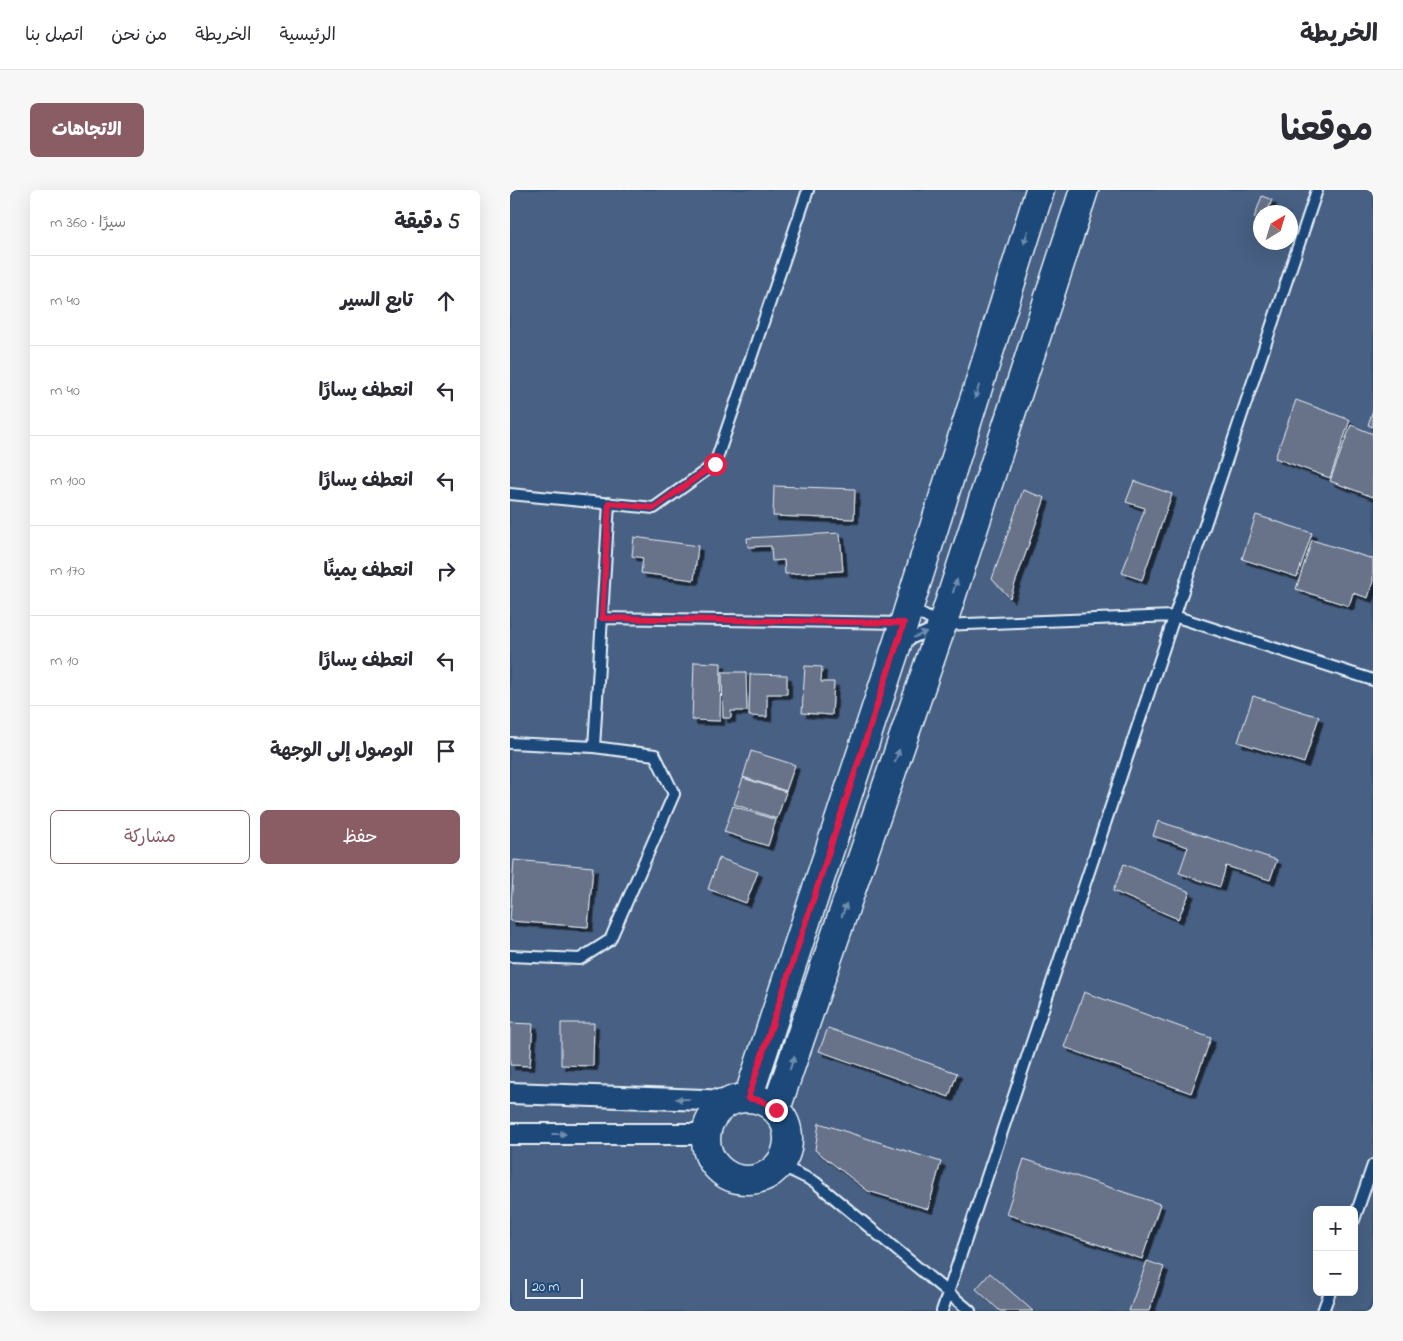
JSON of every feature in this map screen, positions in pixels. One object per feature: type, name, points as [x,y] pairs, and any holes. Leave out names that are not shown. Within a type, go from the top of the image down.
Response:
[{"type":"street","points":[[510,1093],[740,1100],[762,1101],[776,1110],[784,1121],[788,1135],[787,1152],[780,1165],[770,1174],[756,1180],[748,1181],[734,1178],[721,1171],[713,1162],[707,1149],[706,1134],[711,1120],[720,1109],[740,1100],[904,625],[1040,190]]},
{"type":"street","points":[[776,1110],[942,625],[1084,190]]},
{"type":"street","points":[[510,1134],[706,1134]]},
{"type":"lane","points":[[510,494],[654,508],[715,464],[808,190]]},
{"type":"lane","points":[[942,1311],[1316,190]]},
{"type":"lane","points":[[594,747],[609,503]]},
{"type":"lane","points":[[602,618],[942,625],[1174,616],[1373,680]]},
{"type":"lane","points":[[904,625],[942,625]]},
{"type":"lane","points":[[510,743],[594,747],[655,755],[674,794],[610,940],[580,959],[510,956]]},
{"type":"lane","points":[[780,1165],[816,1182],[970,1311]]},
{"type":"lane","points":[[1358,1208],[1373,1165]]},
{"type":"lane","points":[[1323,1311],[1329,1296]]},
{"type":"shaded area","points":[[510,190],[1373,190],[1373,1295],[1367,1311],[510,1311]]},
{"type":"building","points":[[1262,196],[1272,200],[1270,205],[1259,205]]},
{"type":"building","points":[[1296,400],[1350,420],[1330,478],[1275,458]]},
{"type":"building","points":[[1373,410],[1373,427],[1368,425]]},
{"type":"building","points":[[1351,425],[1373,434],[1373,497],[1330,481]]},
{"type":"building","points":[[1134,481],[1172,494],[1142,580],[1122,573],[1145,508],[1126,502]]},
{"type":"building","points":[[774,486],[855,489],[854,519],[773,516]]},
{"type":"building","points":[[1023,490],[1045,498],[1010,598],[992,579]]},
{"type":"building","points":[[1256,515],[1312,533],[1297,577],[1242,559]]},
{"type":"building","points":[[840,533],[843,571],[785,574],[784,560],[772,561],[771,546],[748,547],[747,538]]},
{"type":"building","points":[[634,537],[698,546],[694,580],[641,573],[643,558],[632,556]]},
{"type":"building","points":[[1312,540],[1373,559],[1373,581],[1368,598],[1353,593],[1349,606],[1296,589]]},
{"type":"building","points":[[694,662],[721,663],[720,721],[692,720]]},
{"type":"building","points":[[805,666],[822,667],[821,682],[834,682],[832,715],[802,713]]},
{"type":"building","points":[[722,672],[746,672],[747,711],[731,711],[731,718],[723,718]]},
{"type":"building","points":[[750,674],[787,675],[787,694],[767,694],[767,717],[749,716]]},
{"type":"building","points":[[1253,696],[1319,717],[1304,763],[1238,742]]},
{"type":"building","points":[[751,751],[795,765],[786,791],[743,777]]},
{"type":"building","points":[[743,778],[786,792],[777,819],[734,804]]},
{"type":"building","points":[[733,806],[776,820],[768,846],[724,832]]},
{"type":"building","points":[[1158,821],[1277,860],[1270,880],[1226,866],[1220,887],[1179,873],[1188,847],[1153,836]]},
{"type":"building","points":[[719,858],[758,872],[746,903],[708,889]]},
{"type":"building","points":[[514,860],[593,867],[588,927],[510,921]]},
{"type":"building","points":[[1124,864],[1190,892],[1178,919],[1113,891]]},
{"type":"building","points":[[1084,992],[1211,1038],[1191,1093],[1064,1047]]},
{"type":"building","points":[[510,1023],[533,1024],[530,1066],[510,1065]]},
{"type":"building","points":[[561,1023],[594,1023],[593,1066],[561,1065]]},
{"type":"building","points":[[828,1028],[957,1073],[949,1097],[819,1051]]},
{"type":"building","points":[[819,1123],[941,1162],[928,1209],[868,1191],[815,1150]]},
{"type":"building","points":[[1024,1159],[1160,1204],[1142,1259],[1006,1214]]},
{"type":"building","points":[[1147,1261],[1164,1267],[1149,1311],[1129,1311]]},
{"type":"building","points":[[990,1273],[1033,1311],[1000,1311],[976,1289]]},
{"type":"route","points":[[715,464],[654,508],[609,503],[602,618],[904,623],[748,1098],[762,1101],[776,1110]]}]
